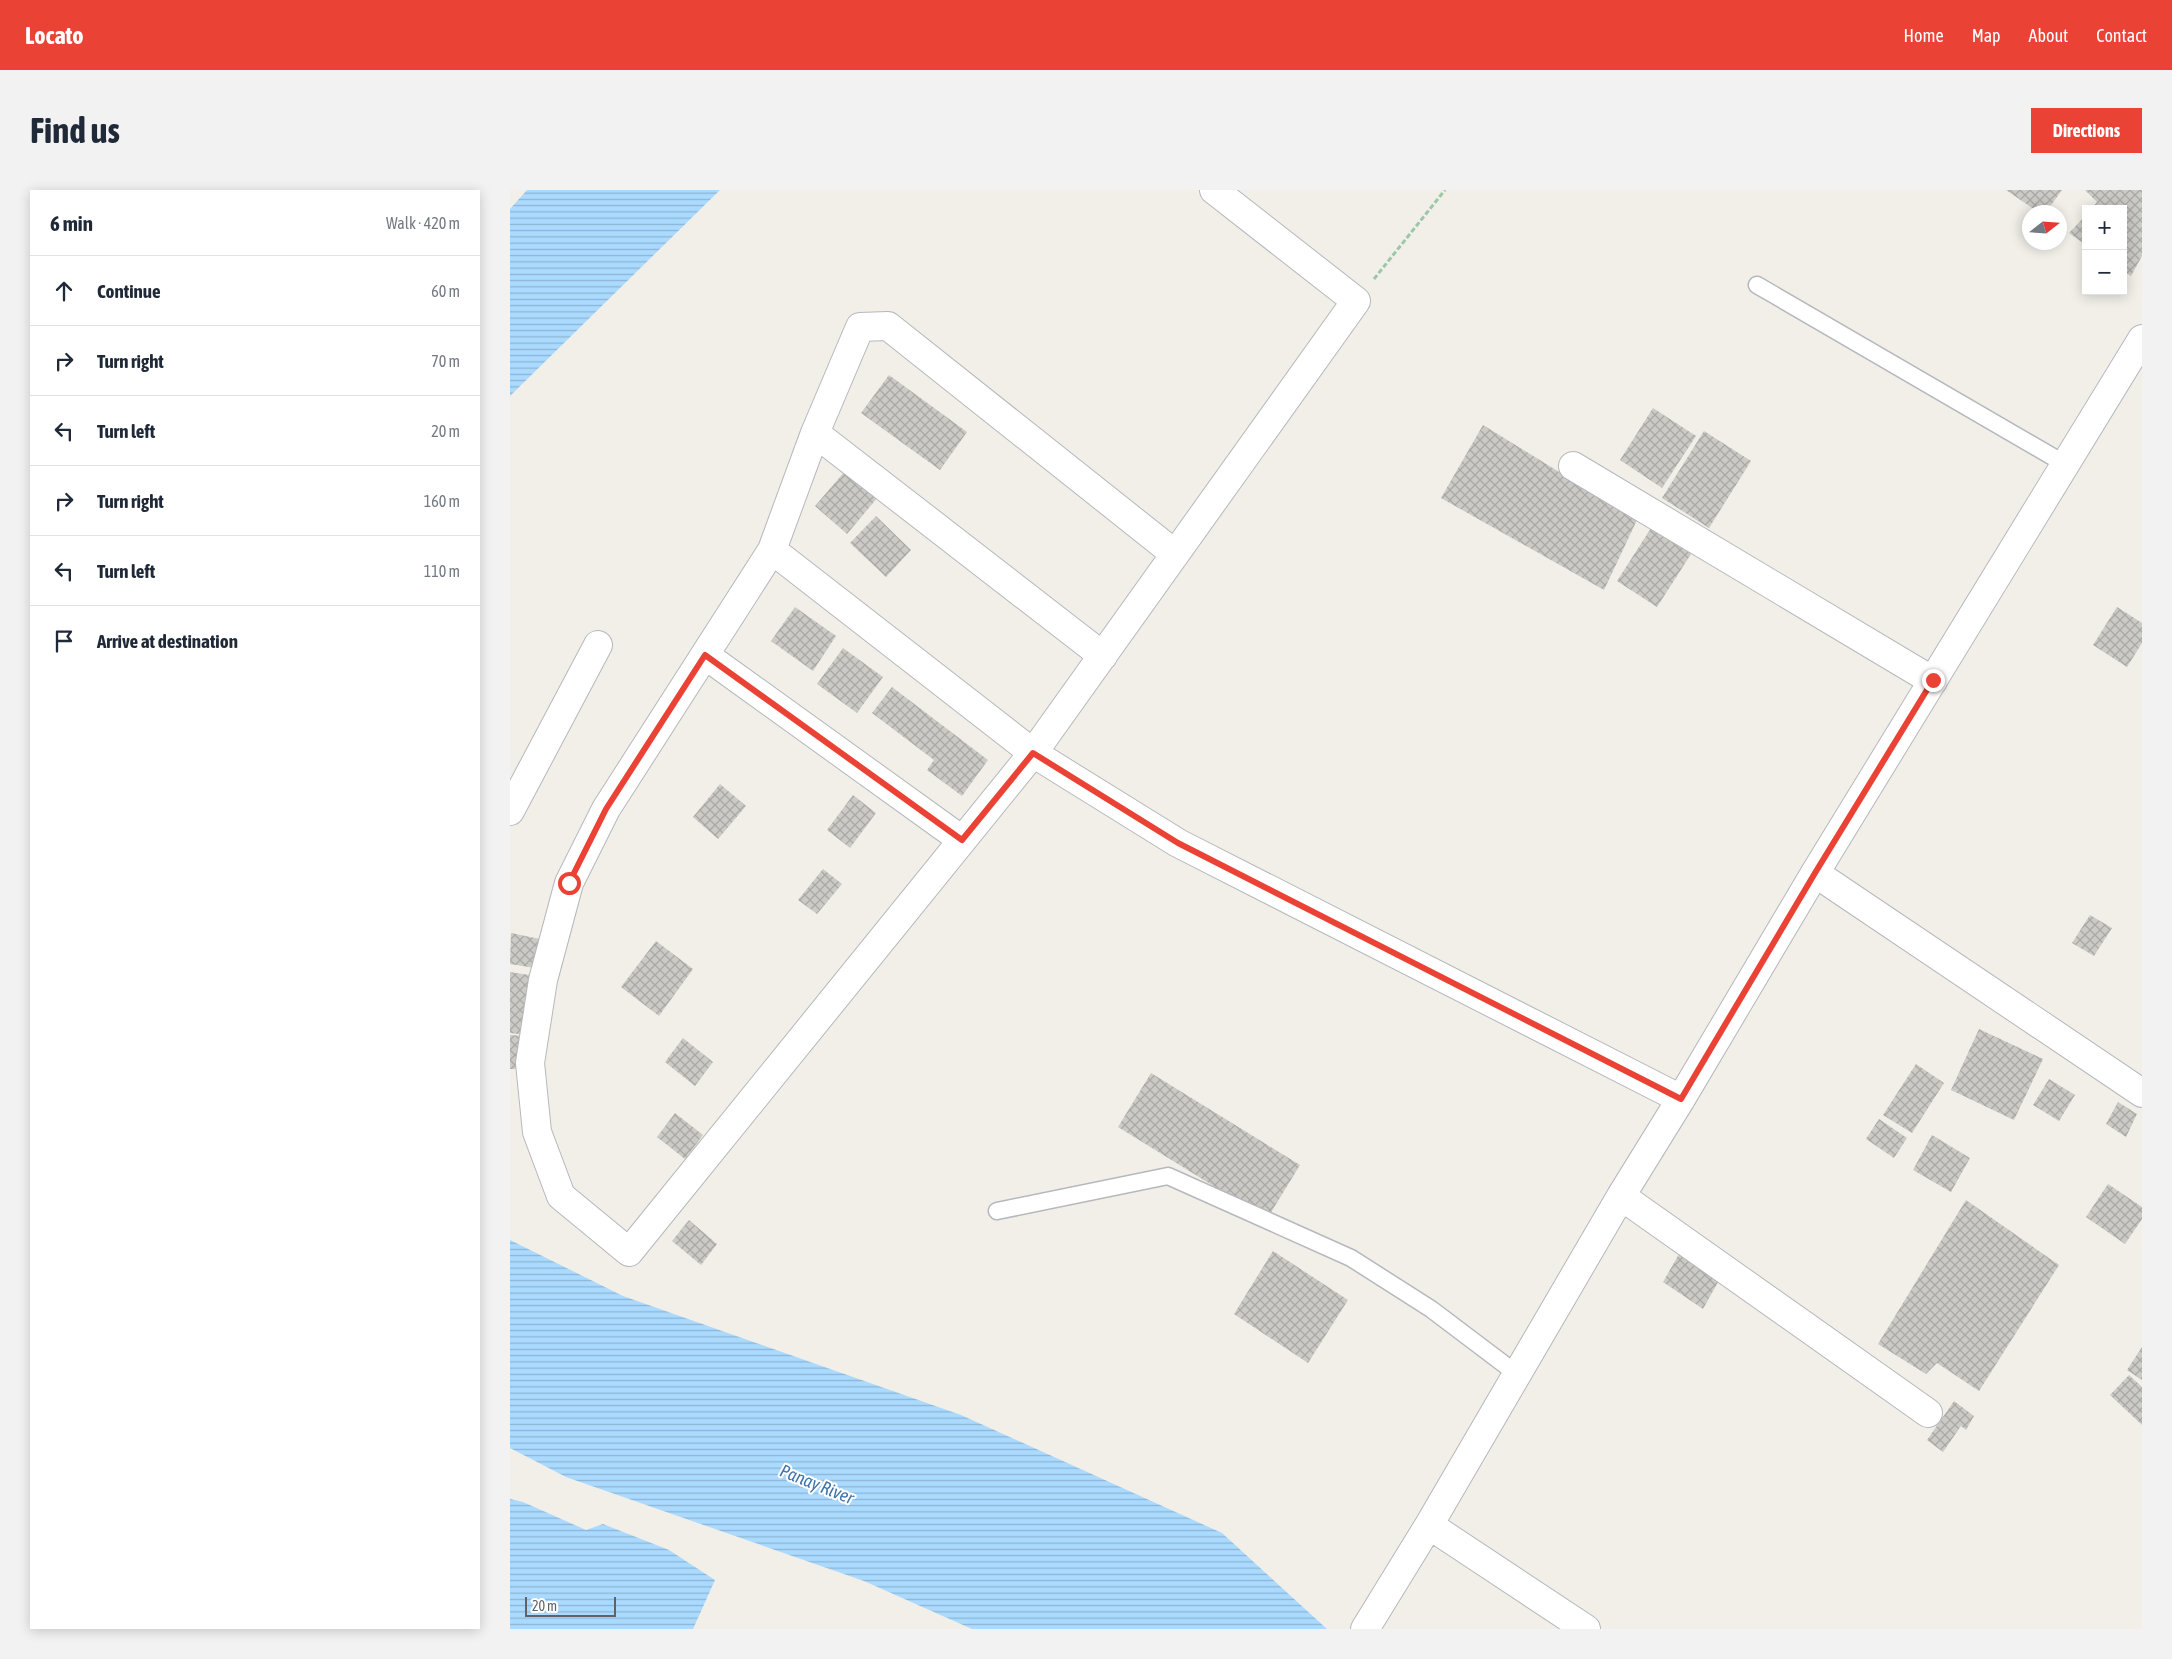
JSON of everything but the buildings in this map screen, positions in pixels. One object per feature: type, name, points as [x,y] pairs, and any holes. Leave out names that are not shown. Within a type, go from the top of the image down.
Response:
[{"type":"street","points":[[1175,554],[888,326],[860,327],[815,433],[772,550],[606,809],[569,883],[544,980],[530,1063],[521,1082],[561,1196],[629,1252],[1033,753],[1356,301],[1214,190]]},
{"type":"street","points":[[1364,1629],[1429,1525],[1621,1196],[1815,873],[2142,338]]},
{"type":"street","points":[[815,433],[1103,656]]},
{"type":"street","points":[[1573,466],[1933,680]]},
{"type":"street","points":[[772,550],[1033,753],[1178,843],[1681,1099]]},
{"type":"street","points":[[510,810],[598,645]]},
{"type":"street","points":[[705,655],[962,840]]},
{"type":"street","points":[[1815,873],[2142,1093]]},
{"type":"street","points":[[1621,1196],[1928,1413]]},
{"type":"street","points":[[1429,1525],[1586,1629]]},
{"type":"lane","points":[[1757,285],[2065,464]]},
{"type":"lane","points":[[997,1211],[1168,1176],[1351,1258],[1431,1309],[1517,1374]]},
{"type":"path","points":[[1356,301],[1445,190]]},
{"type":"water","points":[[527,190],[720,190],[510,396],[510,209]]},
{"type":"water","name":"Panay River","points":[[510,1240],[623,1296],[961,1415],[1222,1533],[1327,1629],[972,1629],[864,1581],[566,1477],[510,1448]]},
{"type":"water","points":[[510,1499],[523,1502],[586,1530],[603,1524],[669,1550],[715,1580],[693,1629],[510,1629]]},
{"type":"route","points":[[569,883],[606,809],[705,655],[962,840],[1033,753],[1178,843],[1681,1099],[1815,873],[1933,680]]}]
